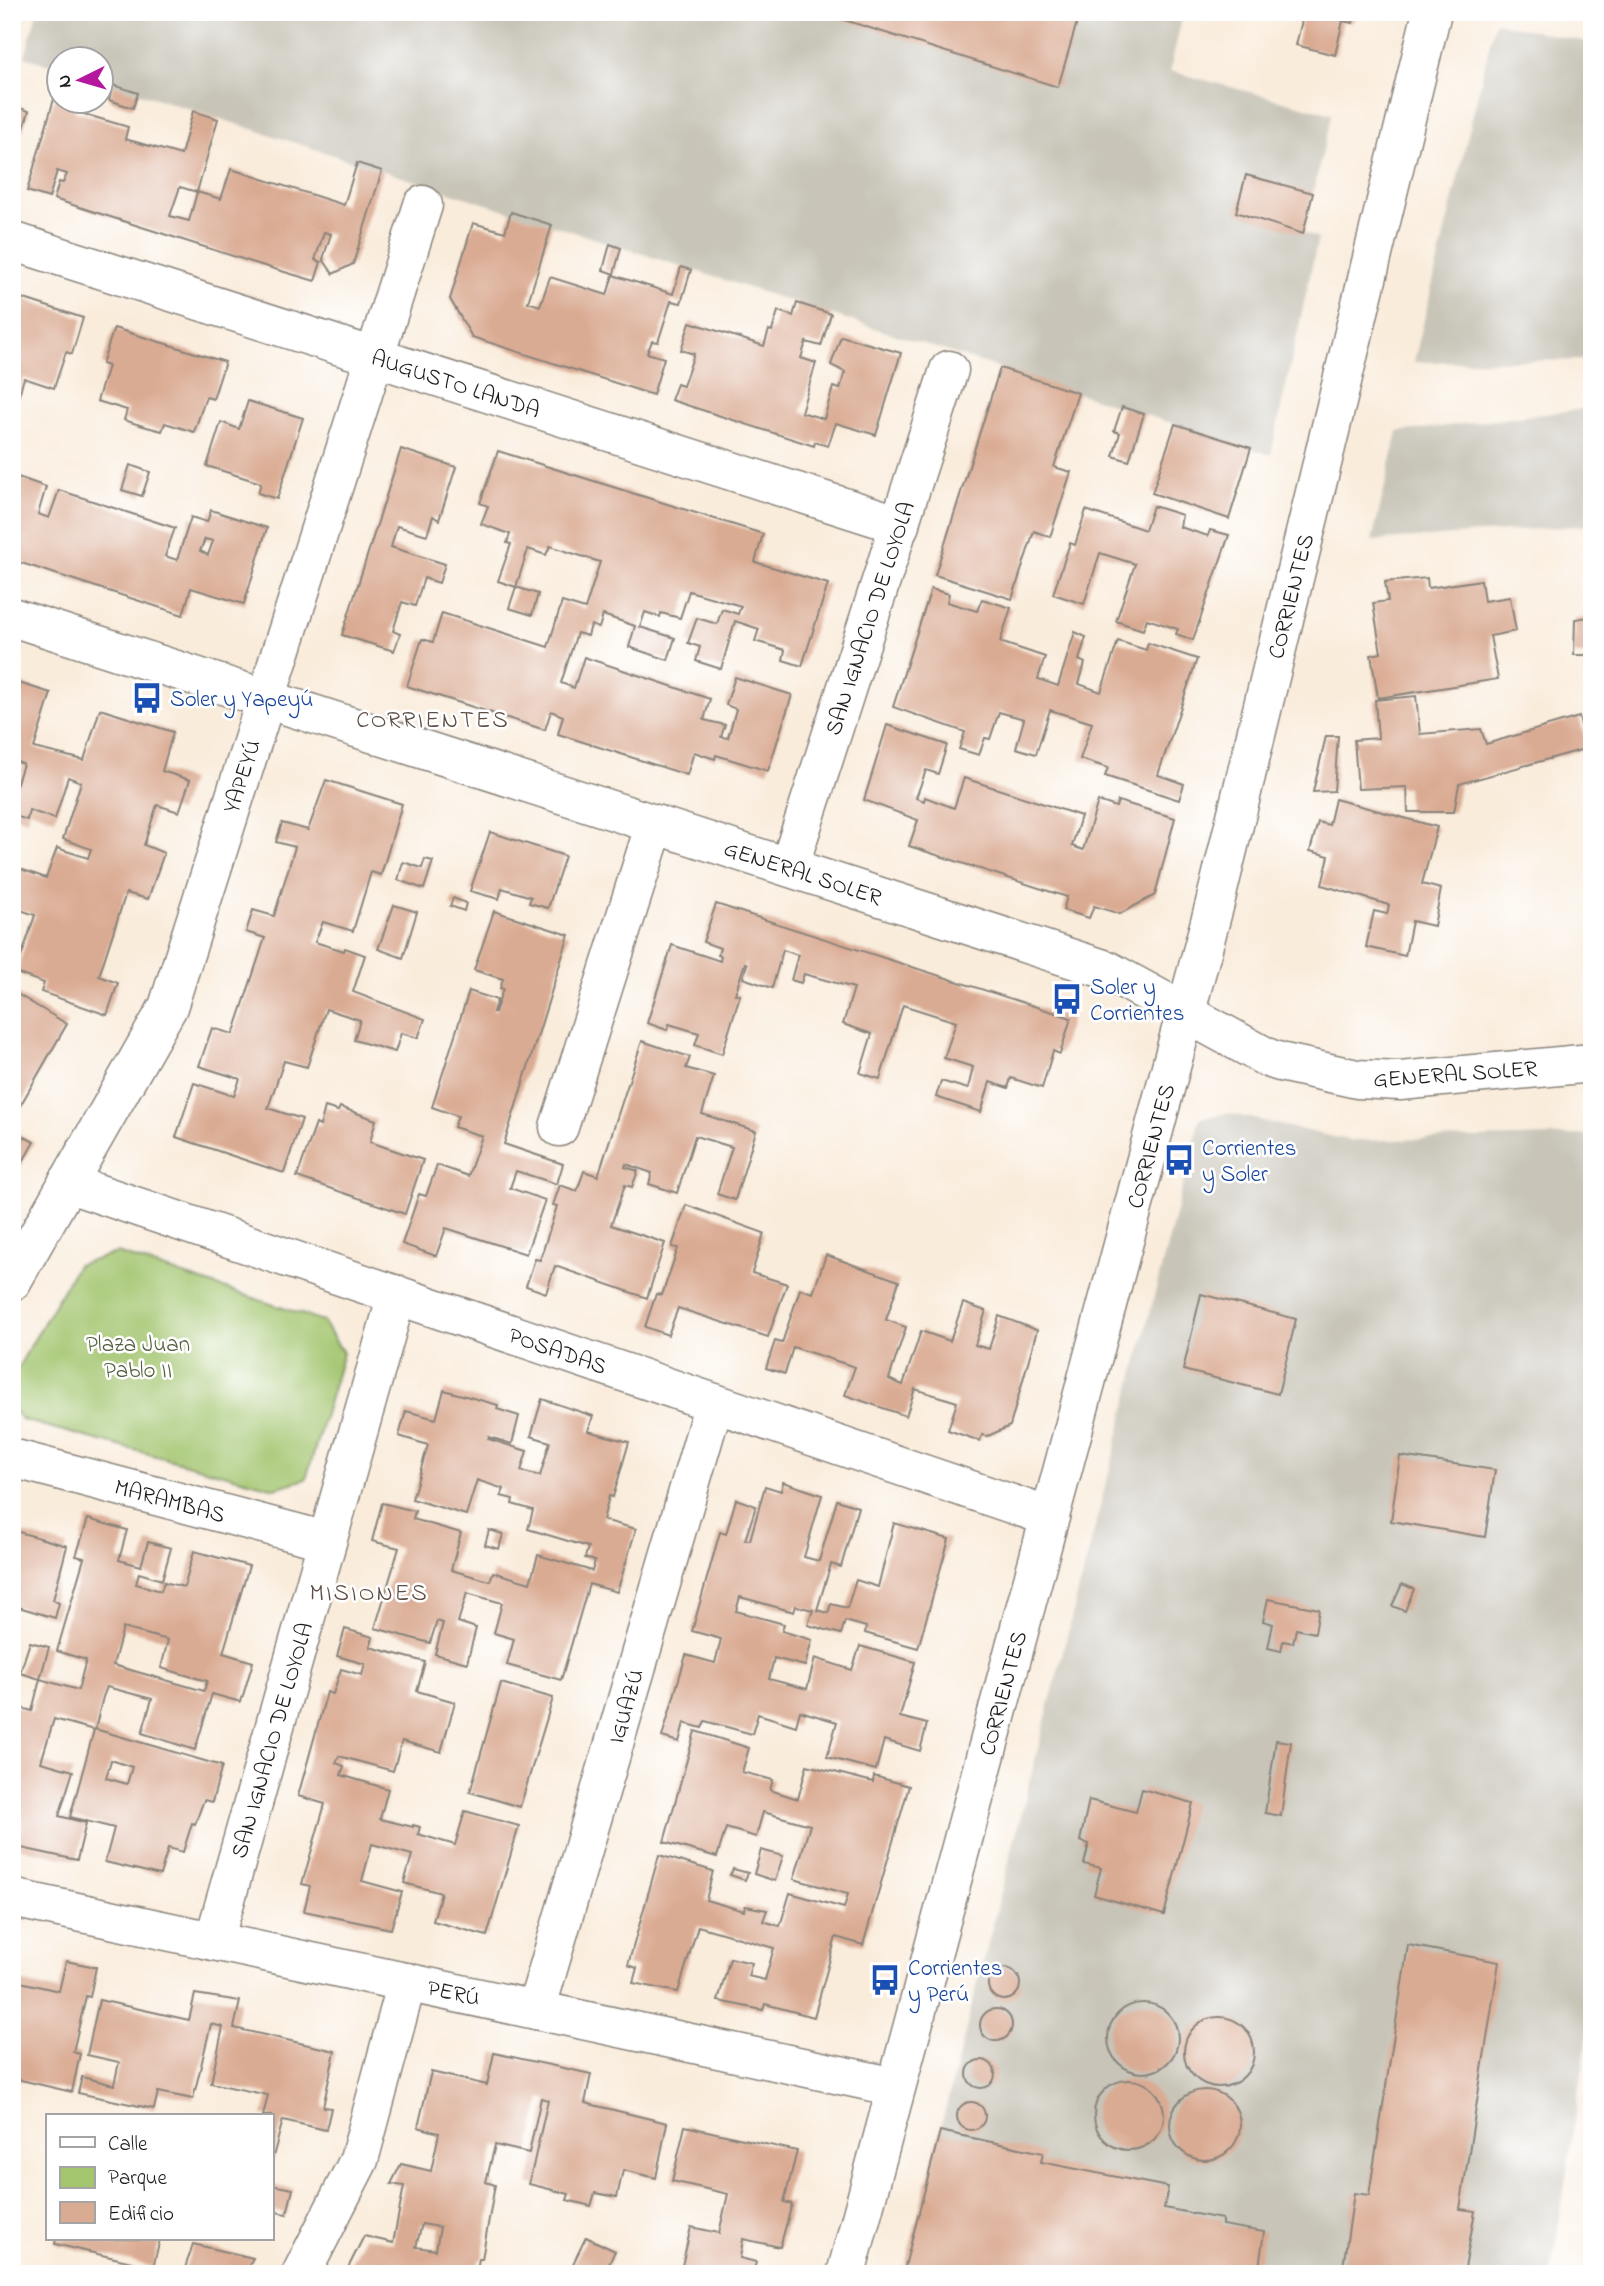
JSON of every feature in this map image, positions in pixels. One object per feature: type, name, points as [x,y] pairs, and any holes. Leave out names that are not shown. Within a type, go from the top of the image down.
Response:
[{"type":"street","name":"CORRIENTES","points":[[846,2274],[1186,1012],[1432,12]]},
{"type":"street","name":"YAPEYÚ","points":[[12,1280],[168,1007],[423,205]]},
{"type":"street","name":"AUGUSTO LANDA","points":[[12,241],[900,524]]},
{"type":"street","name":"SAN IGNACIO DE LOYOLA","points":[[789,867],[949,370]]},
{"type":"street","name":"GENERAL SOLER","points":[[12,617],[1107,970],[1268,1058],[1296,1066],[1370,1081],[1427,1080],[1592,1063]]},
{"type":"street","points":[[559,1127],[655,824]]},
{"type":"street","name":"POSADAS","points":[[67,1183],[1050,1517]]},
{"type":"street","name":"SAN IGNACIO DE LOYOLA","points":[[214,1941],[397,1296]]},
{"type":"street","name":"IGUAZÚ","points":[[536,2010],[714,1403]]},
{"type":"street","name":"MARAMBAS","points":[[12,1458],[327,1541]]},
{"type":"street","name":"PERÚ","points":[[12,1898],[896,2087]]},
{"type":"street","points":[[300,2274],[359,2160],[407,1982]]},
{"type":"shaded area","points":[[37,12],[1183,12],[1170,71],[1332,114],[1303,233],[1318,238],[1271,455],[116,85],[116,46],[46,46],[46,64],[25,57]]},
{"type":"shaded area","points":[[1495,22],[1592,43],[1592,360],[1414,362]]},
{"type":"shaded area","points":[[1591,408],[1590,525],[1372,541],[1398,432]]},
{"type":"shaded area","points":[[1227,1113],[1352,1141],[1590,1135],[1592,2009],[1551,2274],[903,2274],[1200,1118]]},
{"type":"green space","name":"Plaza Juan Pablo II","points":[[117,1253],[323,1321],[343,1353],[306,1479],[275,1488],[23,1420],[12,1409],[12,1378],[77,1265]]},
{"type":"building","points":[[819,12],[1080,12],[1058,87]]},
{"type":"building","points":[[1304,12],[1355,12],[1353,23],[1343,21],[1335,55],[1296,45]]},
{"type":"building","points":[[116,86],[138,93],[133,108],[116,102]]},
{"type":"building","points":[[12,105],[29,111],[20,140],[12,137]]},
{"type":"building","points":[[193,111],[218,119],[197,192],[221,199],[231,169],[344,205],[357,163],[382,171],[353,264],[333,274],[323,259],[331,234],[324,232],[315,260],[321,262],[315,281],[54,199],[59,182],[63,183],[67,174],[57,171],[49,198],[27,191],[49,116],[91,116],[128,127],[125,139],[181,155]],"holes":[[[180,187],[197,192],[189,221],[170,216]]]},
{"type":"building","points":[[1246,175],[1313,193],[1303,234],[1236,212]]},
{"type":"building","points":[[511,212],[552,225],[528,302],[540,306],[550,277],[607,295],[613,275],[673,294],[681,267],[691,270],[681,303],[671,301],[658,342],[652,341],[647,353],[664,358],[653,395],[472,337],[450,299],[473,223],[505,232]]},
{"type":"building","points":[[610,244],[621,248],[614,274],[603,270]]},
{"type":"building","points":[[12,295],[83,318],[72,354],[66,352],[54,388],[24,378],[13,415]]},
{"type":"building","points":[[797,303],[831,314],[821,346],[806,342],[801,358],[816,363],[801,412],[824,419],[833,387],[840,389],[845,372],[831,365],[841,336],[901,353],[876,435],[836,423],[828,446],[815,442],[814,446],[671,400],[677,384],[683,386],[694,354],[681,350],[690,322],[764,346],[778,311],[793,316]]},
{"type":"building","points":[[114,328],[225,362],[213,399],[206,397],[194,432],[165,423],[162,431],[124,420],[127,410],[97,401],[108,366],[102,364]]},
{"type":"building","points":[[1000,368],[1078,393],[1054,467],[1071,472],[1050,537],[1034,531],[1012,599],[935,575]]},
{"type":"building","points":[[248,401],[303,418],[277,499],[258,493],[261,483],[207,466],[221,422],[239,429]]},
{"type":"building","points":[[1122,407],[1144,414],[1129,461],[1113,456],[1120,433],[1114,431]]},
{"type":"building","points":[[1175,424],[1251,448],[1229,519],[1152,493]]},
{"type":"building","points":[[401,449],[456,467],[439,520],[433,516],[427,535],[397,526],[391,547],[445,564],[439,583],[424,578],[415,606],[402,602],[393,631],[400,634],[394,651],[342,635]]},
{"type":"building","points":[[498,451],[763,534],[755,562],[828,584],[802,666],[783,660],[785,650],[755,641],[759,629],[735,621],[721,669],[696,661],[700,647],[688,643],[697,618],[717,624],[722,609],[738,614],[741,606],[689,591],[680,618],[661,613],[660,617],[645,612],[640,627],[675,638],[668,660],[629,647],[635,626],[603,615],[599,628],[591,625],[588,636],[577,633],[561,683],[574,688],[584,657],[710,699],[704,720],[725,725],[721,737],[728,738],[736,709],[726,705],[735,677],[792,695],[768,771],[716,755],[715,759],[694,752],[687,775],[558,734],[563,716],[551,711],[545,730],[407,686],[422,639],[433,642],[442,613],[548,647],[562,602],[585,609],[600,562],[550,546],[546,555],[528,549],[516,587],[498,581],[511,544],[507,543],[510,534],[481,524],[488,506],[480,503]]},
{"type":"building","points":[[130,465],[150,472],[142,496],[122,490]]},
{"type":"building","points":[[12,475],[46,487],[38,514],[49,518],[59,490],[175,528],[165,556],[177,560],[191,517],[207,522],[211,510],[267,528],[244,604],[191,588],[183,615],[12,560]],"holes":[[[205,539],[213,541],[208,555],[200,551]]]},
{"type":"building","points":[[1153,506],[1182,515],[1180,527],[1208,536],[1210,530],[1229,535],[1193,640],[1176,634],[1178,629],[1147,619],[1143,630],[1116,621],[1135,564],[1100,553],[1084,604],[1053,594],[1070,543],[1075,545],[1086,510],[1145,530]]},
{"type":"building","points":[[1427,578],[1428,588],[1481,580],[1484,601],[1510,597],[1516,631],[1490,636],[1498,679],[1378,698],[1371,655],[1381,653],[1373,603],[1388,601],[1385,582]]},
{"type":"building","points":[[516,587],[538,594],[532,615],[509,608]]},
{"type":"building","points":[[931,589],[949,594],[947,602],[977,611],[982,599],[1011,608],[1000,642],[1045,657],[1038,679],[1058,686],[1075,632],[1086,637],[1079,660],[1085,663],[1079,684],[1101,692],[1118,641],[1146,650],[1148,643],[1197,659],[1158,775],[1184,784],[1179,800],[1105,776],[1108,768],[1080,759],[1092,723],[1050,710],[1036,754],[1016,748],[1024,719],[999,712],[990,739],[985,738],[979,755],[959,749],[965,732],[893,707]]},
{"type":"building","points":[[1589,617],[1588,655],[1574,655],[1575,619]]},
{"type":"building","points":[[12,681],[51,693],[34,748],[84,760],[100,709],[173,732],[162,771],[190,780],[179,812],[157,805],[144,845],[164,853],[148,899],[126,893],[99,976],[118,983],[107,1015],[41,992],[44,983],[16,973],[35,915],[12,907],[12,866],[46,878],[57,848],[88,858],[91,849],[63,839],[81,782],[68,777],[55,819],[29,810],[27,820],[12,815],[12,798],[23,764],[12,760]]},
{"type":"building","points":[[1416,696],[1420,734],[1481,729],[1486,744],[1579,717],[1584,735],[1588,734],[1588,748],[1459,784],[1454,812],[1408,812],[1407,787],[1358,789],[1354,740],[1378,738],[1375,700]]},
{"type":"building","points":[[887,725],[947,745],[938,774],[926,770],[916,798],[924,801],[925,797],[954,808],[964,778],[1081,816],[1072,846],[1083,850],[1098,801],[1116,807],[1118,801],[1175,818],[1155,895],[1120,914],[1094,906],[1089,918],[1063,910],[1067,897],[909,846],[918,820],[864,800]]},
{"type":"building","points":[[1326,736],[1338,736],[1334,791],[1313,792]]},
{"type":"building","points":[[326,780],[402,804],[381,875],[371,872],[353,931],[323,922],[315,942],[365,955],[353,992],[425,1019],[418,1038],[401,1033],[395,1052],[354,1040],[360,1020],[326,1009],[307,1067],[284,1061],[268,1108],[302,1119],[284,1173],[176,1137],[194,1083],[234,1096],[240,1079],[199,1066],[212,1028],[233,1034],[236,1026],[265,938],[246,932],[253,910],[274,916],[295,847],[276,842],[282,823],[308,830]]},
{"type":"building","points":[[1335,799],[1437,827],[1422,884],[1441,889],[1434,926],[1412,921],[1405,956],[1366,947],[1374,911],[1387,914],[1389,905],[1322,885],[1329,856],[1310,851],[1318,822],[1329,825]]},
{"type":"building","points":[[490,832],[565,856],[548,908],[529,903],[531,897],[502,888],[499,899],[470,891]]},
{"type":"building","points":[[425,859],[433,861],[424,889],[398,880],[403,862],[422,868]]},
{"type":"building","points":[[453,898],[466,903],[464,911],[450,906]]},
{"type":"building","points":[[716,904],[1071,1018],[1060,1054],[1053,1051],[1042,1088],[1011,1078],[1008,1088],[990,1082],[981,1112],[936,1097],[941,1081],[968,1089],[973,1067],[944,1058],[956,1022],[903,1005],[880,1079],[860,1073],[872,1034],[843,1024],[854,988],[804,974],[801,983],[791,980],[798,955],[783,950],[772,988],[743,978],[747,964],[745,963],[735,994],[740,995],[722,1054],[695,1045],[699,1033],[669,1024],[667,1030],[647,1023],[672,945],[720,961],[720,948],[703,942]]},
{"type":"building","points":[[394,905],[417,912],[403,958],[378,949]]},
{"type":"building","points":[[494,911],[569,935],[504,1144],[563,1164],[557,1184],[516,1171],[510,1188],[545,1200],[526,1254],[446,1228],[436,1256],[402,1244],[419,1194],[426,1196],[437,1165],[468,1176],[482,1136],[454,1127],[458,1116],[432,1107],[469,991],[497,1000],[495,1012],[503,989],[500,988],[503,979],[474,970]]},
{"type":"building","points":[[17,994],[67,1024],[12,1120],[12,1003]]},
{"type":"building","points":[[642,1041],[690,1057],[686,1068],[714,1076],[702,1114],[756,1131],[735,1200],[717,1194],[732,1147],[695,1136],[677,1193],[649,1184],[652,1173],[626,1164],[625,1167],[638,1171],[632,1187],[625,1185],[611,1225],[665,1243],[647,1298],[555,1266],[546,1293],[526,1286],[535,1259],[540,1260],[557,1206],[553,1205],[560,1185],[577,1191],[584,1171],[598,1176]]},
{"type":"building","points":[[325,1107],[338,1111],[340,1107],[376,1120],[370,1142],[423,1160],[405,1214],[297,1177],[316,1124],[320,1126]]},
{"type":"building","points":[[12,1130],[34,1142],[15,1176],[12,1175]]},
{"type":"building","points":[[686,1205],[764,1233],[752,1273],[787,1284],[768,1337],[678,1308],[668,1335],[645,1327],[656,1294],[662,1295],[678,1248],[672,1247]]},
{"type":"building","points":[[826,1255],[899,1281],[886,1320],[906,1327],[889,1379],[903,1385],[921,1331],[950,1341],[963,1303],[986,1311],[975,1345],[989,1349],[999,1316],[1037,1330],[1010,1426],[988,1436],[982,1435],[980,1441],[948,1430],[957,1402],[915,1389],[906,1416],[845,1395],[855,1367],[793,1347],[785,1374],[766,1368],[775,1341],[782,1343],[800,1289],[813,1293]]},
{"type":"building","points":[[1201,1294],[1296,1319],[1278,1394],[1183,1370]]},
{"type":"building","points":[[444,1390],[498,1405],[497,1409],[519,1416],[512,1444],[489,1437],[488,1439],[527,1451],[521,1471],[540,1476],[550,1442],[531,1436],[542,1399],[593,1416],[588,1431],[629,1442],[613,1497],[609,1496],[603,1520],[636,1529],[617,1592],[589,1584],[561,1680],[507,1665],[514,1639],[494,1633],[502,1603],[467,1593],[458,1622],[476,1628],[467,1663],[435,1654],[443,1623],[437,1621],[430,1643],[375,1628],[399,1548],[372,1541],[382,1503],[415,1511],[413,1519],[461,1533],[451,1570],[490,1581],[493,1572],[530,1583],[538,1555],[592,1571],[595,1561],[585,1558],[588,1547],[528,1529],[533,1510],[512,1504],[513,1499],[501,1496],[504,1489],[477,1480],[466,1515],[412,1499],[428,1445],[399,1436],[406,1411],[436,1419]]},
{"type":"building","points":[[1400,1456],[1495,1470],[1485,1537],[1391,1521]]},
{"type":"building","points":[[783,1482],[822,1495],[804,1557],[819,1561],[837,1500],[858,1507],[841,1567],[831,1564],[817,1610],[828,1613],[831,1604],[847,1608],[856,1580],[878,1587],[894,1523],[949,1539],[918,1648],[865,1633],[866,1627],[845,1621],[841,1634],[808,1625],[813,1610],[796,1606],[794,1612],[740,1597],[736,1611],[784,1624],[782,1631],[812,1640],[805,1666],[774,1658],[769,1679],[807,1689],[815,1658],[852,1670],[860,1646],[915,1662],[900,1717],[927,1724],[920,1751],[884,1740],[876,1770],[827,1757],[837,1722],[800,1711],[796,1726],[758,1714],[752,1734],[705,1721],[702,1728],[684,1723],[679,1742],[662,1737],[686,1655],[715,1663],[721,1639],[692,1631],[720,1532],[726,1534],[736,1499],[756,1506],[745,1540],[750,1540],[765,1486],[781,1491]]},
{"type":"building","points":[[12,1498],[21,1501],[12,1530]]},
{"type":"building","points":[[88,1519],[127,1530],[119,1560],[141,1566],[148,1542],[171,1548],[162,1580],[139,1573],[136,1584],[161,1591],[164,1582],[184,1587],[194,1551],[249,1566],[223,1653],[253,1662],[241,1702],[212,1694],[195,1750],[142,1733],[152,1699],[107,1687],[103,1697],[95,1729],[222,1766],[212,1802],[204,1800],[195,1824],[192,1823],[183,1852],[168,1848],[160,1875],[105,1862],[114,1828],[70,1817],[94,1730],[54,1719],[41,1762],[73,1771],[59,1816],[86,1823],[77,1860],[12,1846],[12,1705],[32,1711],[40,1679],[78,1690],[86,1660],[57,1651],[84,1558],[76,1556]],"holes":[[[123,1628],[168,1640],[161,1668],[207,1681],[204,1691],[113,1665]],[[111,1760],[132,1767],[127,1784],[106,1778]]]},
{"type":"building","points":[[12,1530],[67,1546],[53,1600],[59,1603],[55,1618],[12,1605],[17,1591],[12,1589]]},
{"type":"building","points":[[489,1530],[503,1534],[499,1549],[485,1545]]},
{"type":"building","points":[[1402,1584],[1414,1589],[1405,1611],[1392,1606]]},
{"type":"building","points":[[1268,1599],[1319,1609],[1315,1633],[1296,1629],[1293,1643],[1283,1641],[1281,1651],[1268,1648],[1273,1624],[1263,1621]]},
{"type":"building","points":[[345,1629],[373,1637],[370,1647],[425,1662],[417,1691],[455,1702],[441,1752],[402,1741],[393,1771],[339,1756],[336,1763],[344,1766],[341,1775],[388,1789],[380,1819],[420,1827],[418,1834],[455,1845],[465,1811],[519,1826],[487,1936],[433,1921],[441,1893],[404,1883],[412,1855],[372,1844],[362,1881],[402,1892],[391,1929],[304,1911],[310,1886],[302,1884],[325,1804],[298,1796],[327,1692],[333,1694],[341,1669],[362,1675],[365,1664],[337,1656]]},
{"type":"building","points":[[30,1642],[49,1647],[40,1679],[20,1673]]},
{"type":"building","points":[[501,1683],[553,1698],[520,1807],[470,1792]]},
{"type":"building","points":[[695,1731],[749,1748],[742,1772],[773,1780],[770,1790],[798,1799],[807,1765],[873,1782],[874,1776],[909,1786],[863,1945],[836,1937],[814,2017],[765,2004],[763,2010],[718,2001],[730,1958],[752,1963],[748,1976],[765,1980],[774,1948],[698,1926],[678,1992],[633,1983],[637,1968],[628,1965],[659,1855],[713,1871],[706,1900],[744,1911],[745,1906],[767,1910],[763,1921],[780,1926],[790,1893],[844,1908],[848,1894],[794,1879],[810,1825],[763,1812],[756,1837],[726,1828],[717,1857],[664,1842]]},
{"type":"building","points":[[1276,1740],[1291,1742],[1281,1816],[1265,1813]]},
{"type":"building","points":[[1142,1789],[1193,1803],[1164,1915],[1094,1895],[1101,1868],[1084,1864],[1089,1844],[1080,1841],[1089,1800],[1136,1812]]},
{"type":"building","points":[[761,1850],[783,1856],[775,1881],[754,1874]]},
{"type":"building","points":[[733,1869],[748,1873],[745,1880],[730,1875]]},
{"type":"building","points":[[1408,1945],[1499,1962],[1460,2209],[1475,2211],[1464,2274],[1342,2274],[1354,2193],[1369,2195]]},
{"type":"building","points":[[66,1961],[96,1967],[73,2052],[80,2054],[72,2092],[12,2078],[12,1980],[59,1991]]},
{"type":"building","points":[[1004,1968],[1016,1972],[1020,1984],[1016,1996],[1004,2000],[992,1996],[988,1984],[992,1972]]},
{"type":"building","points":[[195,1994],[240,2001],[234,2028],[335,2051],[323,2107],[331,2108],[326,2130],[283,2120],[273,2157],[273,2114],[263,2114],[268,2095],[211,2083],[223,2027],[211,2024],[193,2099],[158,2092],[154,2109],[78,2093],[82,2077],[114,2085],[119,2062],[87,2055],[99,2000],[189,2020]]},
{"type":"building","points":[[1143,2003],[1162,2009],[1172,2019],[1178,2038],[1172,2057],[1162,2067],[1143,2073],[1124,2067],[1114,2057],[1108,2038],[1114,2019],[1124,2009]]},
{"type":"building","points":[[996,2009],[1007,2014],[1012,2025],[1007,2036],[996,2041],[985,2036],[980,2025],[985,2014]]},
{"type":"building","points":[[1219,2017],[1238,2023],[1248,2033],[1254,2052],[1248,2071],[1238,2081],[1219,2087],[1200,2081],[1190,2071],[1184,2052],[1190,2033],[1200,2023]]},
{"type":"building","points":[[494,2053],[591,2074],[585,2103],[667,2123],[656,2178],[623,2170],[617,2197],[595,2193],[591,2206],[567,2200],[569,2194],[529,2184],[548,2100],[541,2098],[529,2153],[495,2145],[486,2182],[495,2185],[482,2259],[479,2259],[476,2274],[453,2274],[432,2268],[431,2274],[345,2274],[364,2236],[393,2243],[404,2186],[391,2184],[401,2164],[431,2171],[439,2133],[418,2127],[431,2072],[487,2085]],"holes":[[[422,2224],[440,2227],[436,2250],[416,2247]]]},
{"type":"building","points":[[981,2060],[991,2064],[995,2074],[991,2084],[981,2088],[971,2084],[967,2074],[971,2064]]},
{"type":"building","points":[[1129,2080],[1148,2086],[1158,2096],[1164,2115],[1158,2134],[1148,2144],[1129,2150],[1110,2144],[1100,2134],[1094,2115],[1100,2096],[1110,2086]]},
{"type":"building","points":[[1205,2090],[1230,2100],[1240,2125],[1230,2150],[1205,2160],[1180,2150],[1170,2125],[1180,2100]]},
{"type":"building","points":[[971,2102],[981,2106],[985,2116],[981,2126],[971,2130],[961,2126],[957,2116],[961,2106]]},
{"type":"building","points":[[685,2126],[797,2151],[784,2202],[792,2204],[780,2247],[743,2239],[740,2258],[756,2262],[753,2274],[680,2274],[691,2227],[719,2233],[728,2194],[672,2181]]},
{"type":"building","points":[[940,2131],[1043,2153],[1041,2162],[1168,2187],[1164,2208],[1222,2219],[1222,2225],[1264,2232],[1258,2274],[903,2274]]},
{"type":"building","points":[[273,2185],[293,2189],[287,2214],[273,2211]]},
{"type":"building","points":[[586,2237],[615,2251],[604,2274],[568,2274]]},
{"type":"building","points":[[56,2240],[160,2240],[153,2267],[55,2244]]},
{"type":"building","points":[[193,2244],[253,2258],[244,2274],[183,2274]]},
{"type":"place","name":"Soler y Yapeyú","points":[[147,698]]},
{"type":"place","name":"Soler y Corrientes","points":[[1067,999]]},
{"type":"place","name":"Corrientes y Soler","points":[[1179,1160]]},
{"type":"place","name":"Corrientes y Perú","points":[[885,1980]]},
{"type":"district","name":"CORRIENTES","points":[[433,719]]},
{"type":"district","name":"MISIONES","points":[[369,1592]]}]
